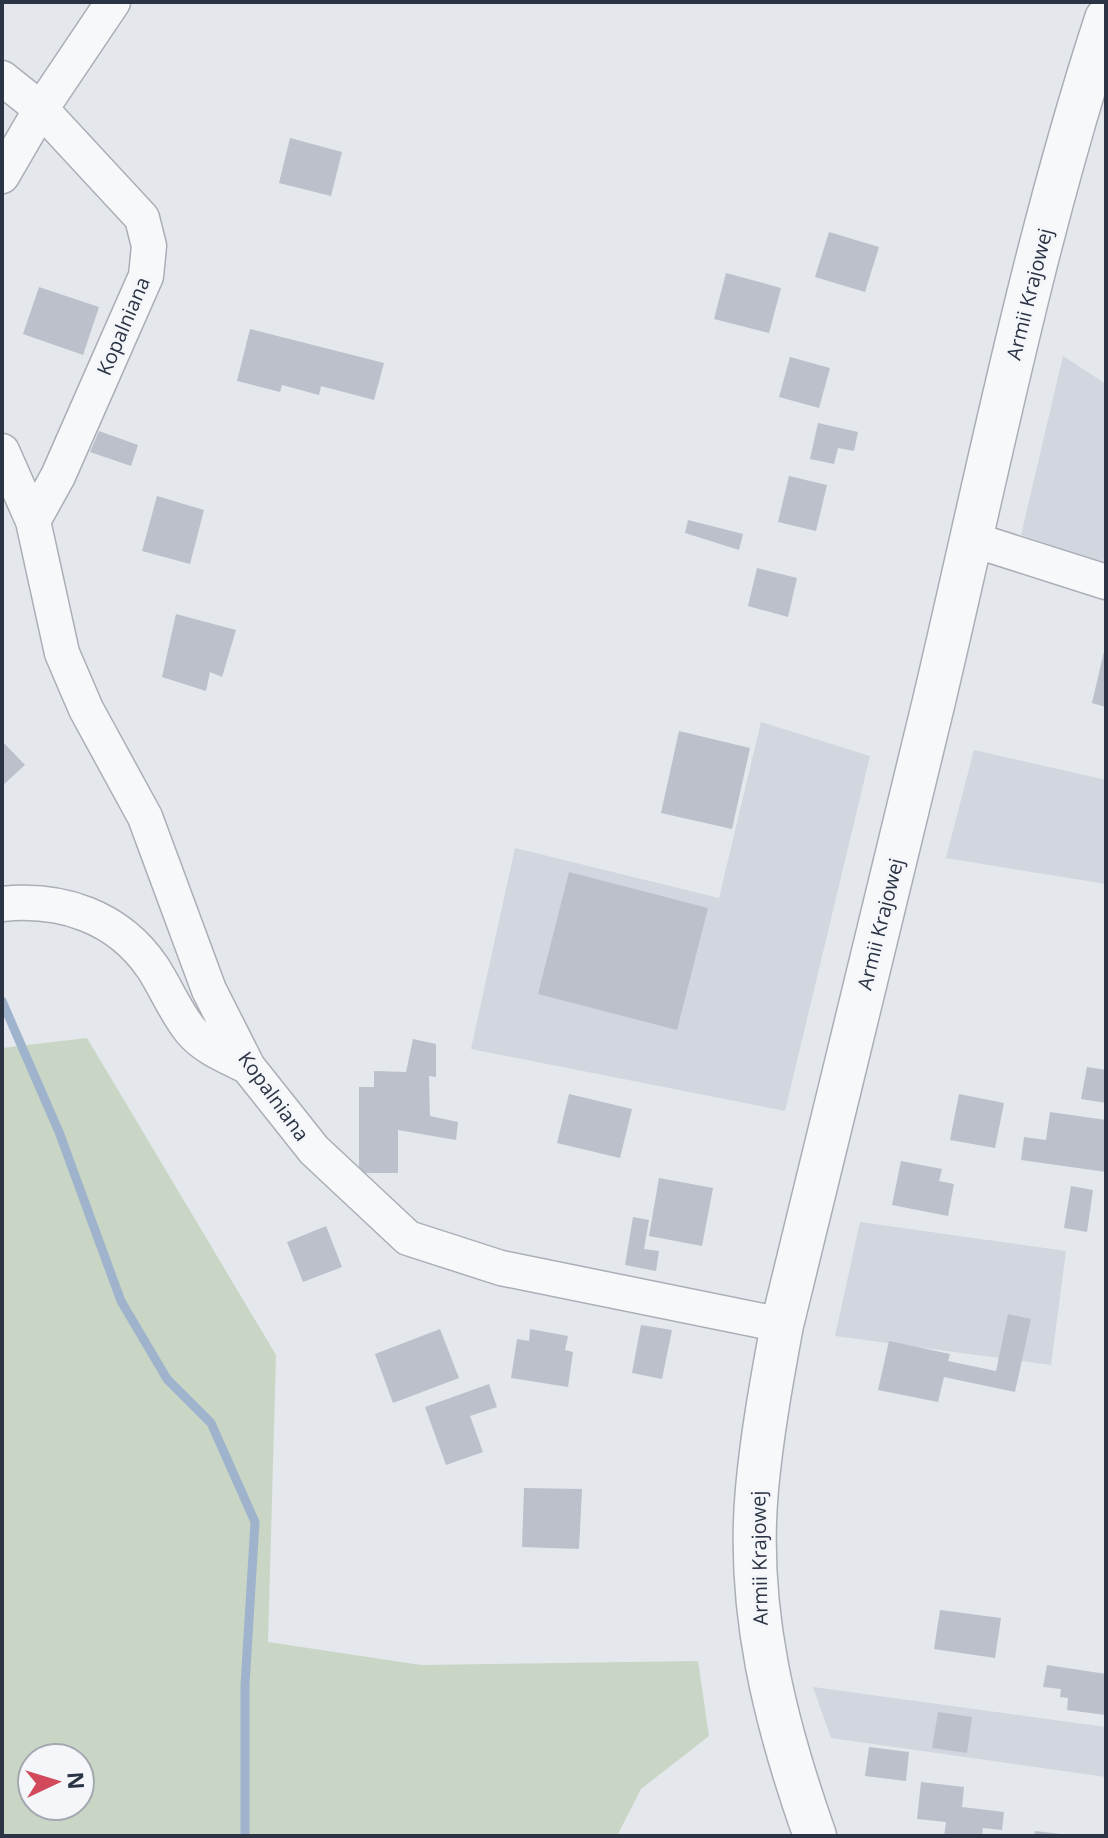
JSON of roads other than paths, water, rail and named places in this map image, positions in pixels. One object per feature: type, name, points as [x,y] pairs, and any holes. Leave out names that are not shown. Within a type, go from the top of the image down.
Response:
[{"type":"street","points":[[2,176],[41,109],[113,2]]},
{"type":"street","name":"Armii Krajowej","points":[[815,1836],[780,1732],[757,1607],[757,1491],[782,1325],[1021,323],[1080,99],[1106,19]]},
{"type":"street","name":"Kopalniana","points":[[2,78],[41,109],[142,218],[149,246],[146,276],[58,476],[33,521]]},
{"type":"street","name":"Kopalniana","points":[[2,451],[33,521],[62,653],[86,709],[145,817],[209,990],[248,1067],[314,1150],[408,1238],[501,1268],[782,1325]]},
{"type":"street","points":[[971,539],[1106,582]]},
{"type":"street","points":[[2,904],[35,901],[99,918],[126,938],[150,964],[190,1030],[203,1043],[248,1067]]},
{"type":"waterway","points":[[2,1001],[59,1132],[121,1301],[167,1379],[211,1423],[255,1522],[245,1685],[245,1836]]}]
